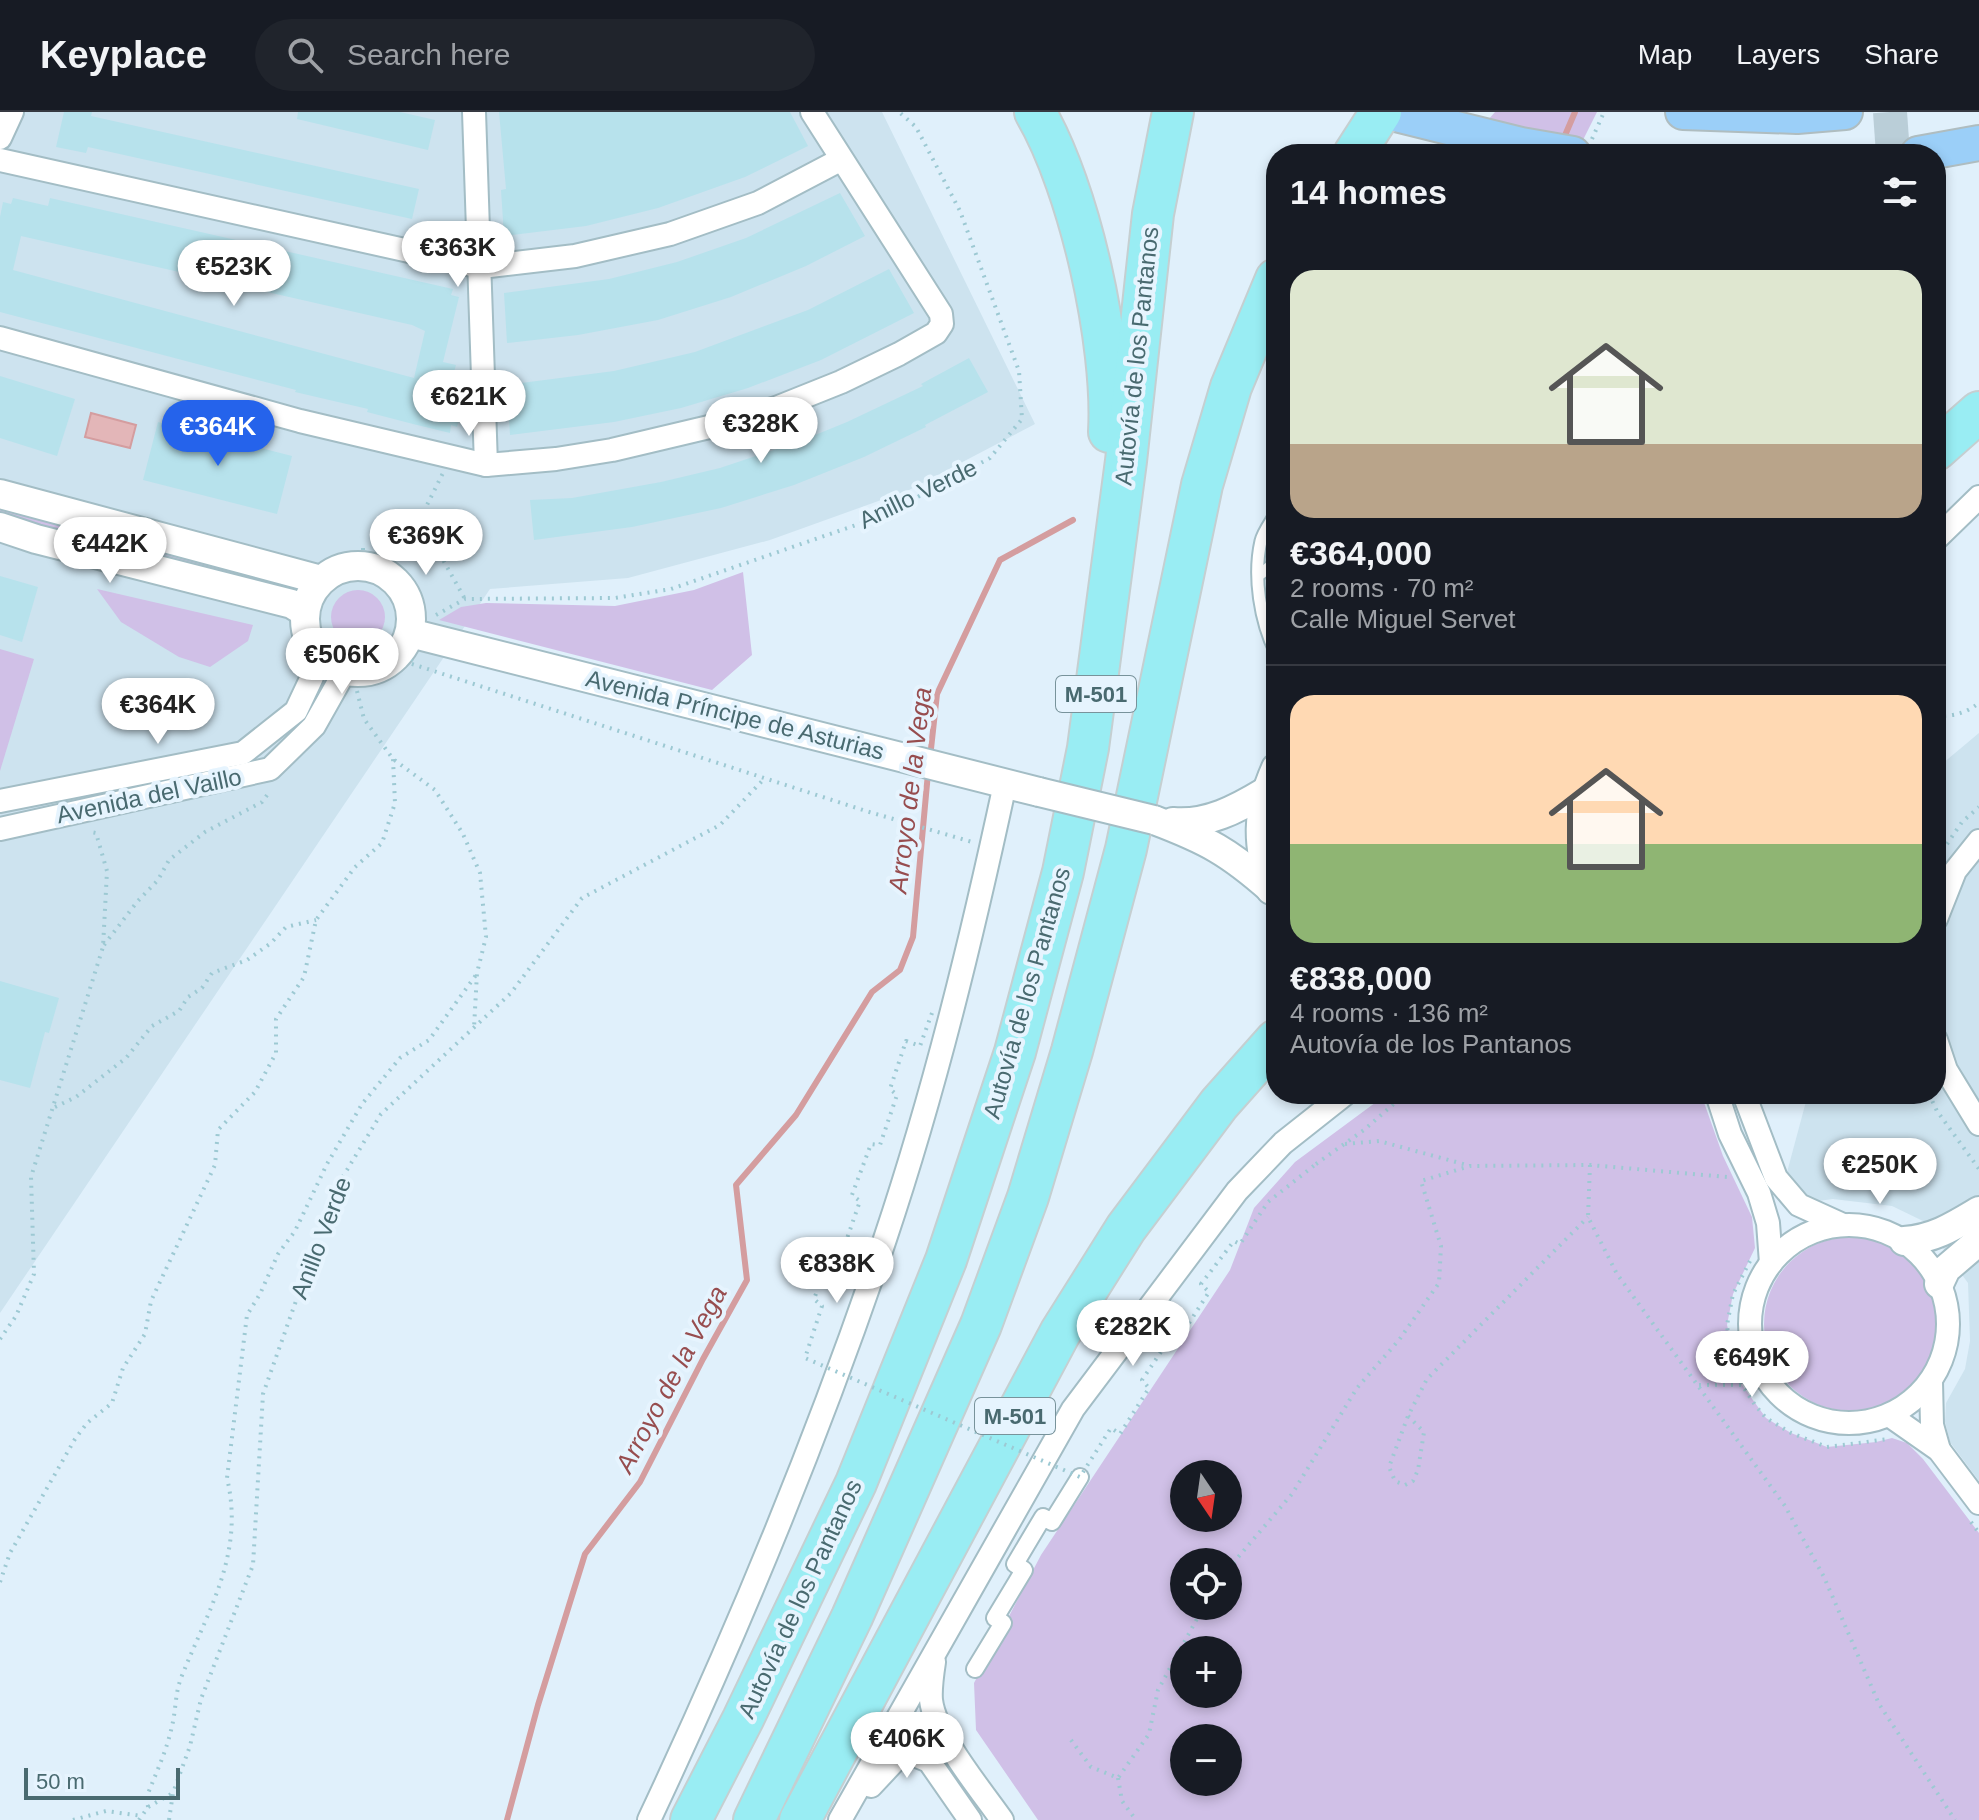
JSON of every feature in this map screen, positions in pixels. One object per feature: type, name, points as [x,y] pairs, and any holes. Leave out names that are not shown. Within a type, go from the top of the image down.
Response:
[{"type":"highway","points":[[1035,112],[1069,191],[1091,271],[1102,328],[1110,410],[1090,629],[1086,702],[1088,748]]},
{"type":"highway","name":"Autovía de los Pantanos","points":[[691,1820],[856,1483],[946,1260],[1015,1052],[1063,872],[1088,748],[1126,461],[1153,214],[1173,112]]},
{"type":"highway","points":[[1364,144],[1394,115]]},
{"type":"highway","points":[[754,1820],[852,1617],[981,1325],[1028,1197],[1072,1051],[1126,849],[1202,485],[1231,387],[1266,303]]},
{"type":"highway","points":[[1946,441],[1979,412]]},
{"type":"highway","name":"M-501","points":[[800,1820],[1060,1333],[1126,1228],[1219,1104],[1266,1051]]},
{"type":"main road","points":[[1683,112],[1797,116],[1845,112]]},
{"type":"main road","points":[[1394,115],[1517,144]]},
{"type":"main road","points":[[1946,149],[1979,143]]},
{"type":"street","points":[[0,138],[12,112]]},
{"type":"street","points":[[474,112],[486,465]]},
{"type":"street","points":[[0,338],[300,421],[486,465],[612,450],[726,423],[776,408],[841,382],[912,347],[936,333],[942,324],[941,314],[812,112]]},
{"type":"street","points":[[0,160],[481,267],[575,256],[670,234],[758,203],[840,160]]},
{"type":"street","points":[[0,494],[321,580]]},
{"type":"street","points":[[1946,529],[1979,497]]},
{"type":"street","points":[[0,527],[36,539],[292,604],[305,612]]},
{"type":"street","points":[[352,565],[369,566],[385,572],[399,584],[419,626],[392,660],[362,672],[345,671],[324,659],[314,649],[308,636],[305,612],[311,593],[321,580],[335,570],[352,565]]},
{"type":"street","name":"Avenida Príncipe de Asturias","points":[[419,626],[880,753],[1154,820],[1223,849],[1266,886]]},
{"type":"street","name":"Avenida del Vaillo","points":[[0,801],[243,753],[296,711],[312,677],[314,649]]},
{"type":"street","name":"Avenida del Vaillo","points":[[0,829],[270,769],[314,726],[345,671]]},
{"type":"street","points":[[649,1820],[757,1578],[821,1418],[885,1237],[937,1064],[992,851],[1005,784]]},
{"type":"street","name":"Avenida Príncipe de Asturias","points":[[1154,820],[1191,824],[1202,821],[1247,803],[1266,785]]},
{"type":"street","points":[[1266,799],[1259,825],[1261,858],[1266,871]]},
{"type":"street","points":[[1946,894],[1955,871],[1979,841]]},
{"type":"street","points":[[1946,1070],[1979,1124]]},
{"type":"street","points":[[840,1820],[1073,1409],[1237,1191],[1283,1143],[1332,1104]]},
{"type":"street","points":[[1720,1104],[1730,1134],[1759,1193],[1768,1223],[1761,1261],[1756,1292],[1750,1324],[1755,1356],[1771,1385],[1795,1407],[1825,1420],[1858,1423],[1889,1415],[1919,1395],[1931,1382],[1945,1353],[1949,1321],[1943,1290],[1927,1262],[1904,1241],[1875,1228],[1843,1225],[1816,1231],[1761,1261]]},
{"type":"street","points":[[1748,1104],[1776,1178],[1799,1205],[1843,1225]]},
{"type":"street","points":[[1904,1241],[1940,1234],[1979,1211]]},
{"type":"street","points":[[1939,1284],[1946,1269],[1979,1241]]},
{"type":"street","points":[[1931,1382],[1932,1425],[1939,1450],[1974,1512]]},
{"type":"street","points":[[1889,1415],[1939,1450]]},
{"type":"street","points":[[975,1669],[1003,1623],[995,1618],[1024,1570],[1015,1564],[1043,1517],[1052,1522],[1080,1477]]},
{"type":"street","points":[[937,1650],[931,1677],[931,1702],[951,1747],[1002,1820]]},
{"type":"street","points":[[840,1820],[891,1763],[899,1756],[912,1754],[929,1761],[970,1820]]},
{"type":"lane","points":[[1266,531],[1261,540],[1258,592],[1266,630]]},
{"type":"lane","points":[[1259,575],[1266,570]]},
{"type":"path","name":"Anillo Verde","points":[[419,626],[465,599],[615,598],[671,589],[882,516],[990,458],[1022,419],[1019,371],[960,211],[916,127],[899,112]]},
{"type":"path","points":[[1584,144],[1604,112]]},
{"type":"path","points":[[394,559],[420,519],[452,457]]},
{"type":"path","points":[[420,519],[465,599]]},
{"type":"path","points":[[409,663],[764,779],[978,843]]},
{"type":"path","points":[[348,699],[355,687],[364,719],[393,759],[435,790],[463,834],[480,873],[486,937],[477,973],[474,1028]]},
{"type":"path","points":[[1946,716],[1965,713],[1979,703]]},
{"type":"path","points":[[0,1582],[10,1553],[75,1439],[87,1423],[112,1403],[123,1368],[145,1334],[151,1301],[215,1165],[218,1130],[255,1092],[276,1053],[276,1019],[304,977],[316,920],[355,867],[382,843],[395,803],[393,759]]},
{"type":"path","name":"Anillo Verde","points":[[169,1820],[173,1793],[190,1746],[201,1699],[253,1565],[263,1394],[336,1188],[381,1114],[511,993],[582,898],[720,825],[764,779]]},
{"type":"path","points":[[103,947],[158,880],[169,860],[205,832],[262,802],[275,785]]},
{"type":"path","points":[[0,1339],[16,1316],[34,1274],[31,1177],[103,947],[107,871],[96,833],[82,832]]},
{"type":"path","points":[[54,1107],[76,1097],[126,1058],[152,1026],[179,1011],[212,973],[247,960],[271,943],[286,927],[316,920]]},
{"type":"path","points":[[148,1807],[147,1796],[172,1726],[180,1680],[205,1626],[228,1563],[233,1503],[227,1478],[247,1315],[362,1104],[400,1058],[429,1040],[477,973]]},
{"type":"path","points":[[932,1013],[920,1046],[906,1041],[890,1089],[897,1095],[880,1145],[871,1144],[852,1195],[860,1201],[843,1250],[832,1252],[814,1299],[822,1306],[805,1358],[1080,1477],[1111,1428],[1120,1434],[1149,1388],[1142,1380],[1173,1334],[1180,1337],[1209,1292],[1201,1284],[1234,1241],[1240,1244],[1268,1202],[1393,1104]]},
{"type":"path","points":[[1934,1104],[1979,1169]]},
{"type":"path","points":[[1345,1144],[1379,1141],[1470,1166],[1590,1165],[1733,1177],[1728,1166]]},
{"type":"path","points":[[1590,1165],[1588,1217],[1617,1274],[1785,1506],[1824,1577],[1879,1704],[1955,1820]]},
{"type":"path","points":[[1242,1553],[1292,1494],[1357,1388],[1399,1340],[1439,1283],[1441,1246],[1421,1181],[1470,1166]]},
{"type":"path","points":[[1408,1416],[1424,1432],[1418,1470],[1413,1481],[1405,1485],[1395,1481],[1389,1467],[1408,1416],[1427,1379],[1588,1217]]},
{"type":"path","points":[[1761,1261],[1733,1294],[1727,1325],[1731,1361],[1742,1385],[1766,1418],[1791,1433],[1827,1447],[1892,1438],[1900,1441]]},
{"type":"path","points":[[1699,1385],[1742,1385],[1763,1371]]},
{"type":"path","points":[[1974,1512],[1979,1533]]},
{"type":"path","points":[[1136,1820],[1122,1801],[1118,1778],[1149,1734],[1158,1690],[1196,1620]]},
{"type":"path","points":[[1071,1740],[1091,1767],[1118,1778]]},
{"type":"path","points":[[73,1820],[106,1811],[140,1818],[148,1807],[173,1793]]},
{"type":"shaded area","points":[[0,112],[882,112],[1035,424],[909,490],[770,540],[628,578],[490,589],[0,1313]]},
{"type":"shaded area","points":[[1495,112],[1597,112],[1581,144],[1467,144]]},
{"type":"shaded area","points":[[91,413],[136,425],[130,448],[85,437]]},
{"type":"shaded area","points":[[0,502],[296,583],[291,596],[0,516]]},
{"type":"shaded area","points":[[743,572],[752,655],[712,690],[439,620],[461,607],[486,603],[615,606],[694,590]]},
{"type":"shaded area","points":[[97,589],[253,625],[248,641],[210,667],[179,657],[121,622]]},
{"type":"shaded area","points":[[358,590],[377,598],[385,617],[377,636],[358,644],[339,636],[331,617],[339,598]]},
{"type":"shaded area","points":[[0,649],[34,659],[0,771]]},
{"type":"shaded area","points":[[1979,733],[1979,1481],[1950,1442],[1945,1422],[1946,1403],[1965,1369],[1970,1341],[1968,1283],[1923,1221],[1892,1206],[1833,1199],[1803,1203],[1786,1176],[1805,1104],[1946,1104],[1946,761]]},
{"type":"shaded area","points":[[1373,1104],[1705,1104],[1723,1156],[1752,1217],[1755,1248],[1733,1294],[1727,1325],[1742,1385],[1766,1418],[1791,1433],[1827,1447],[1892,1438],[1907,1443],[1923,1459],[1979,1533],[1979,1820],[1038,1820],[976,1730],[974,1683],[1041,1555],[1230,1270],[1254,1208],[1295,1162]]},
{"type":"shaded area","points":[[1851,1237],[1884,1244],[1912,1263],[1931,1291],[1938,1324],[1931,1357],[1912,1385],[1884,1404],[1851,1411],[1818,1404],[1790,1385],[1771,1357],[1764,1324],[1771,1291],[1790,1263],[1818,1244]]},
{"type":"building","points":[[64,112],[92,112],[91,116],[419,189],[412,219],[88,147],[86,153],[56,147]]},
{"type":"building","points":[[298,112],[400,112],[435,120],[428,150],[297,119]]},
{"type":"building","points":[[499,112],[790,112],[808,146],[745,177],[658,208],[586,226],[504,236],[501,190],[506,189]]},
{"type":"building","points":[[840,193],[865,236],[806,266],[731,297],[658,320],[578,335],[507,343],[504,293],[609,279],[677,262],[746,238]]},
{"type":"building","points":[[13,198],[48,206],[50,198],[453,289],[451,295],[459,297],[443,362],[456,365],[454,372],[460,374],[451,408],[462,410],[457,427],[451,425],[450,433],[413,424],[367,412],[368,409],[0,312],[0,217],[3,202],[11,204]],"holes":[[[21,236],[412,325],[425,331],[414,378],[13,270]]]},
{"type":"building","points":[[889,269],[914,313],[821,360],[748,388],[681,408],[614,422],[510,435],[507,385],[614,371],[695,352],[808,310]]},
{"type":"building","points":[[969,358],[988,392],[864,457],[794,485],[721,508],[632,527],[534,540],[530,500],[572,498],[720,468],[847,422],[923,386],[921,384]]},
{"type":"building","points":[[0,376],[75,399],[57,456],[0,438]]},
{"type":"building","points":[[158,422],[292,456],[277,514],[143,480]]},
{"type":"building","points":[[0,576],[38,587],[22,642],[0,635]]},
{"type":"building","points":[[0,981],[59,998],[49,1033],[45,1032],[30,1088],[0,1080]]},
{"type":"waterway","points":[[1563,140],[1575,112]]},
{"type":"waterway","name":"Arroyo de la Vega","points":[[930,758],[937,694],[1000,560],[1073,520]]},
{"type":"waterway","name":"Arroyo de la Vega","points":[[507,1820],[538,1705],[585,1554],[640,1482],[747,1280],[736,1185],[796,1115],[872,992],[900,970],[913,937],[928,773]]},
{"type":"tunnel","points":[[1890,112],[1892,144]]}]
